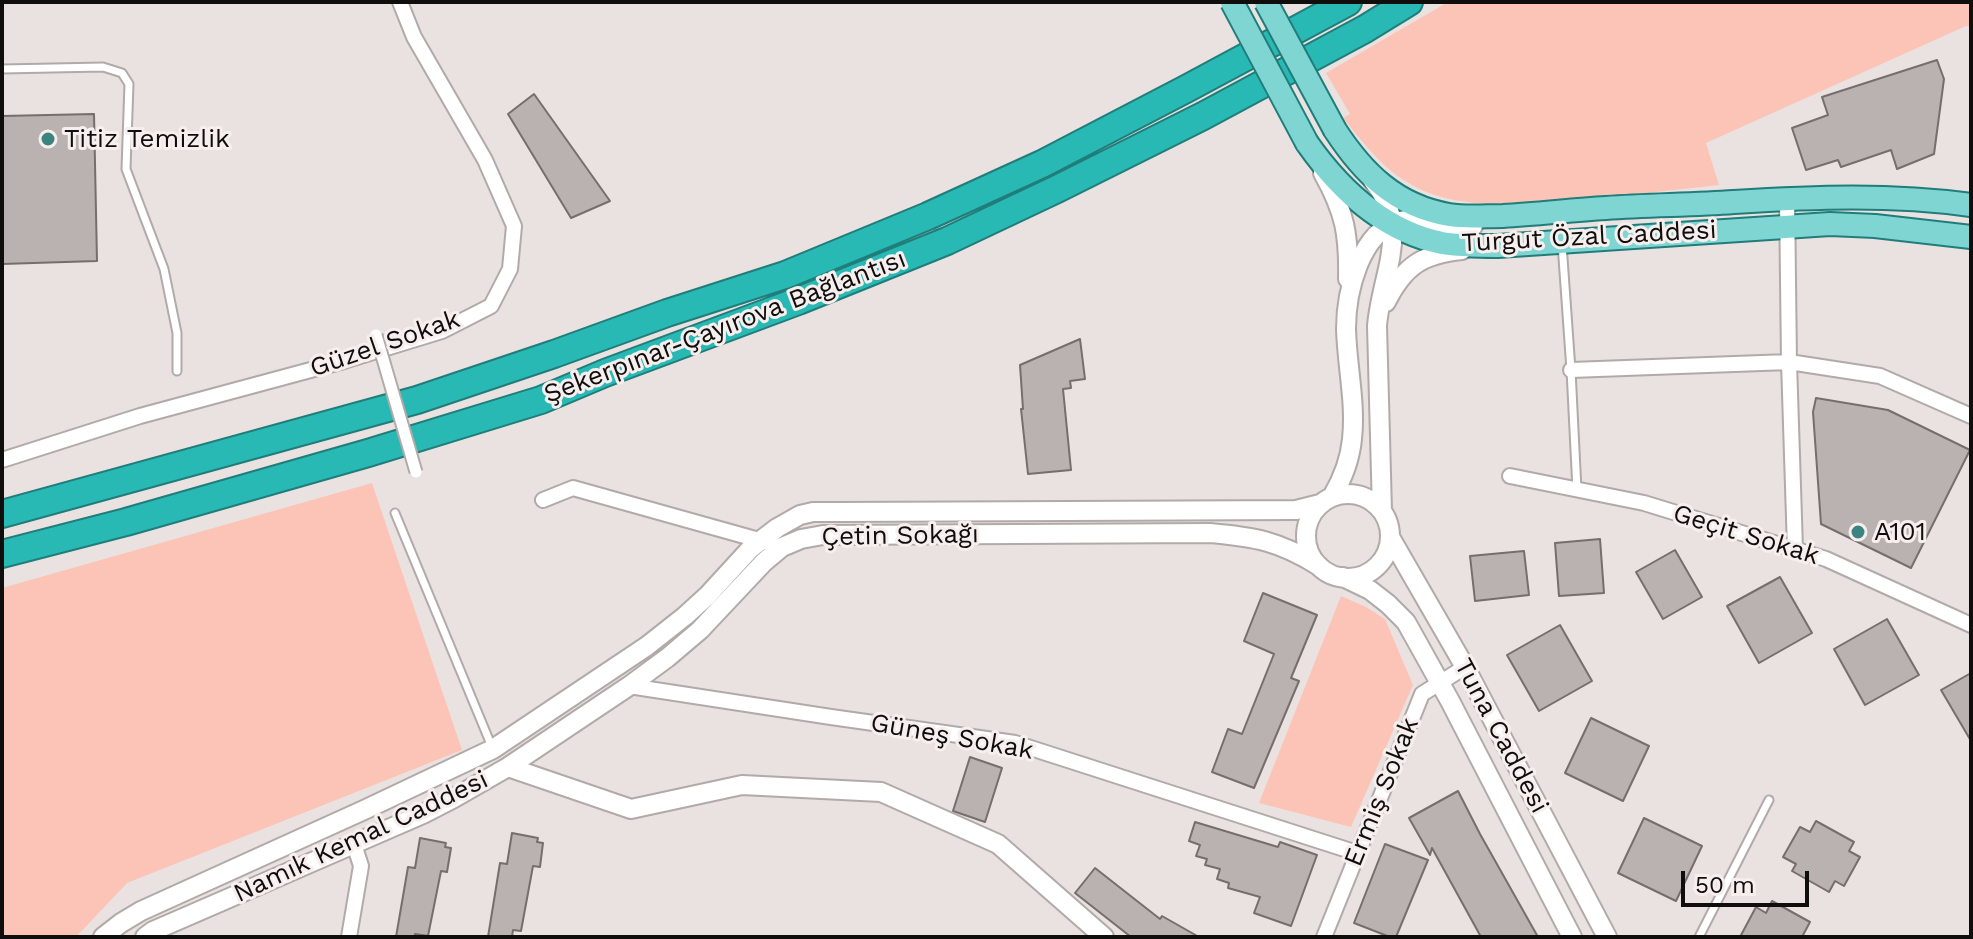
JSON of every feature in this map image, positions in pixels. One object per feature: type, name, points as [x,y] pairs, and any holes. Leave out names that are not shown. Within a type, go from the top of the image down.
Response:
[{"type":"highway","name":"Şekerpınar-Çayırova Bağlantısı","points":[[2,511],[43,503],[417,400],[785,275],[928,216],[1042,164],[1348,2]]},
{"type":"highway","name":"Şekerpınar-Çayırova Bağlantısı","points":[[2,554],[368,453],[541,400],[798,301],[933,246],[1057,189],[1203,116],[1409,2]]},
{"type":"highway","points":[[2,572],[126,522]]},
{"type":"main road","name":"Turgut Özal Caddesi","points":[[1232,2],[1307,143],[1323,165],[1344,189],[1375,215],[1423,238],[1443,243],[1498,246],[1830,224],[1971,237]]},
{"type":"main road","name":"Turgut Özal Caddesi","points":[[1266,2],[1335,130],[1367,173],[1405,199],[1447,215],[1522,215],[1787,198],[1881,197],[1971,205]]},
{"type":"street","name":"Güzel Sokak","points":[[2,460],[140,416],[442,331],[491,306],[510,269],[514,226],[485,160],[414,37],[400,2]]},
{"type":"street","points":[[1307,143],[1336,196],[1346,229],[1346,329],[1353,438],[1342,478],[1311,514],[1306,527],[1306,541],[1310,555],[1330,574],[1357,577],[1370,572],[1387,551],[1390,537],[1382,511],[1360,496],[1346,494],[1326,500]]},
{"type":"street","points":[[1367,173],[1384,197],[1392,224],[1393,251],[1378,311],[1382,511]]},
{"type":"street","points":[[1787,198],[1795,549]]},
{"type":"street","points":[[1347,314],[1362,256],[1372,238],[1381,230],[1409,220],[1459,227],[1522,215]]},
{"type":"street","points":[[1379,344],[1386,302],[1404,273],[1416,263],[1431,255],[1498,246]]},
{"type":"street","points":[[376,335],[416,472]]},
{"type":"street","points":[[1571,370],[1789,362],[1880,376],[1971,416]]},
{"type":"street","name":"Geçit Sokak","points":[[1510,476],[1644,503],[1826,559],[1971,625]]},
{"type":"street","points":[[543,500],[573,488],[782,547]]},
{"type":"street","name":"Namık Kemal Caddesi","points":[[103,937],[141,911],[493,749],[647,646],[707,596],[751,548],[788,521],[813,512],[1296,510],[1326,500]]},
{"type":"street","name":"Çetin Sokağı","points":[[508,767],[629,686],[700,630],[764,562],[782,547],[801,539],[823,535],[1210,533],[1244,536],[1277,544],[1319,566]]},
{"type":"street","name":"Tuna Caddesi","points":[[1390,537],[1465,667],[1607,937]]},
{"type":"street","name":"Tuna Caddesi","points":[[1343,577],[1370,590],[1406,622],[1572,937]]},
{"type":"street","name":"Ermiş Sokak","points":[[1324,937],[1422,694],[1465,667]]},
{"type":"street","name":"Güneş Sokak","points":[[629,686],[1015,743],[1357,853]]},
{"type":"street","name":"Namık Kemal Caddesi","points":[[145,937],[454,798],[508,767],[631,809],[742,785],[881,792],[998,844],[1104,937]]},
{"type":"street","points":[[349,937],[361,866],[354,844]]},
{"type":"lane","points":[[2,69],[103,67],[122,73],[129,84],[126,169],[164,269],[177,333],[177,371]]},
{"type":"lane","points":[[1562,242],[1577,490]]},
{"type":"lane","points":[[395,513],[493,749]]},
{"type":"lane","points":[[1699,937],[1769,800]]},
{"type":"shaded area","points":[[1448,2],[1971,2],[1971,26],[1706,143],[1719,185],[1506,204],[1445,198],[1425,192],[1388,169],[1343,118],[1350,114],[1326,73]]},
{"type":"shaded area","points":[[372,483],[462,750],[127,883],[76,937],[2,937],[2,588]]},
{"type":"shaded area","points":[[1341,596],[1385,619],[1413,685],[1351,827],[1259,803]]},
{"type":"building","points":[[1937,60],[1944,79],[1934,154],[1897,169],[1891,150],[1841,167],[1838,160],[1806,170],[1792,128],[1828,115],[1822,97]]},
{"type":"building","points":[[534,94],[610,201],[571,218],[508,114]]},
{"type":"building","points":[[94,114],[97,261],[2,264],[2,116]]},
{"type":"building","points":[[1080,339],[1085,379],[1070,381],[1071,388],[1063,389],[1071,470],[1028,474],[1020,365]]},
{"type":"building","points":[[1816,398],[1888,410],[1970,450],[1911,568],[1821,524],[1813,412]]},
{"type":"building","points":[[1600,539],[1604,593],[1559,596],[1555,543]]},
{"type":"building","points":[[1675,550],[1702,597],[1663,619],[1636,572]]},
{"type":"building","points":[[1524,551],[1529,595],[1475,601],[1470,556]]},
{"type":"building","points":[[1780,577],[1812,633],[1759,663],[1727,606]]},
{"type":"building","points":[[1263,593],[1317,615],[1291,678],[1299,681],[1254,788],[1212,772],[1228,729],[1242,734],[1274,654],[1244,641]]},
{"type":"building","points":[[1887,619],[1919,675],[1865,705],[1834,649]]},
{"type":"building","points":[[1560,625],[1592,681],[1539,711],[1507,655]]},
{"type":"building","points":[[1971,673],[1971,741],[1941,690]]},
{"type":"building","points":[[1591,718],[1649,746],[1623,801],[1565,773]]},
{"type":"building","points":[[970,757],[1002,768],[985,822],[953,811]]},
{"type":"building","points":[[1458,791],[1538,937],[1481,937],[1432,848],[1430,855],[1409,818]]},
{"type":"building","points":[[1644,818],[1702,846],[1676,901],[1618,873]]},
{"type":"building","points":[[1816,821],[1854,842],[1849,851],[1860,857],[1844,886],[1835,881],[1829,892],[1792,871],[1796,864],[1783,857],[1800,827],[1810,832]]},
{"type":"building","points":[[1195,822],[1278,847],[1280,842],[1317,855],[1291,926],[1254,913],[1260,897],[1228,888],[1229,883],[1217,879],[1220,869],[1205,865],[1207,859],[1196,856],[1200,845],[1189,841]]},
{"type":"building","points":[[512,833],[538,838],[537,842],[543,843],[540,867],[533,866],[521,931],[513,930],[512,937],[488,937],[500,863],[507,864]]},
{"type":"building","points":[[420,838],[446,843],[445,847],[451,848],[447,872],[441,871],[428,936],[415,934],[414,937],[396,937],[408,867],[415,868]]},
{"type":"building","points":[[1385,844],[1428,860],[1396,937],[1354,923]]},
{"type":"building","points":[[1095,868],[1160,919],[1162,916],[1199,937],[1131,937],[1075,893]]},
{"type":"building","points":[[1772,901],[1810,922],[1802,937],[1740,937],[1756,907],[1766,913]]},
{"type":"place","name":"Titiz Temizlik","points":[[48,139]]},
{"type":"place","name":"A101","points":[[1858,532]]}]
